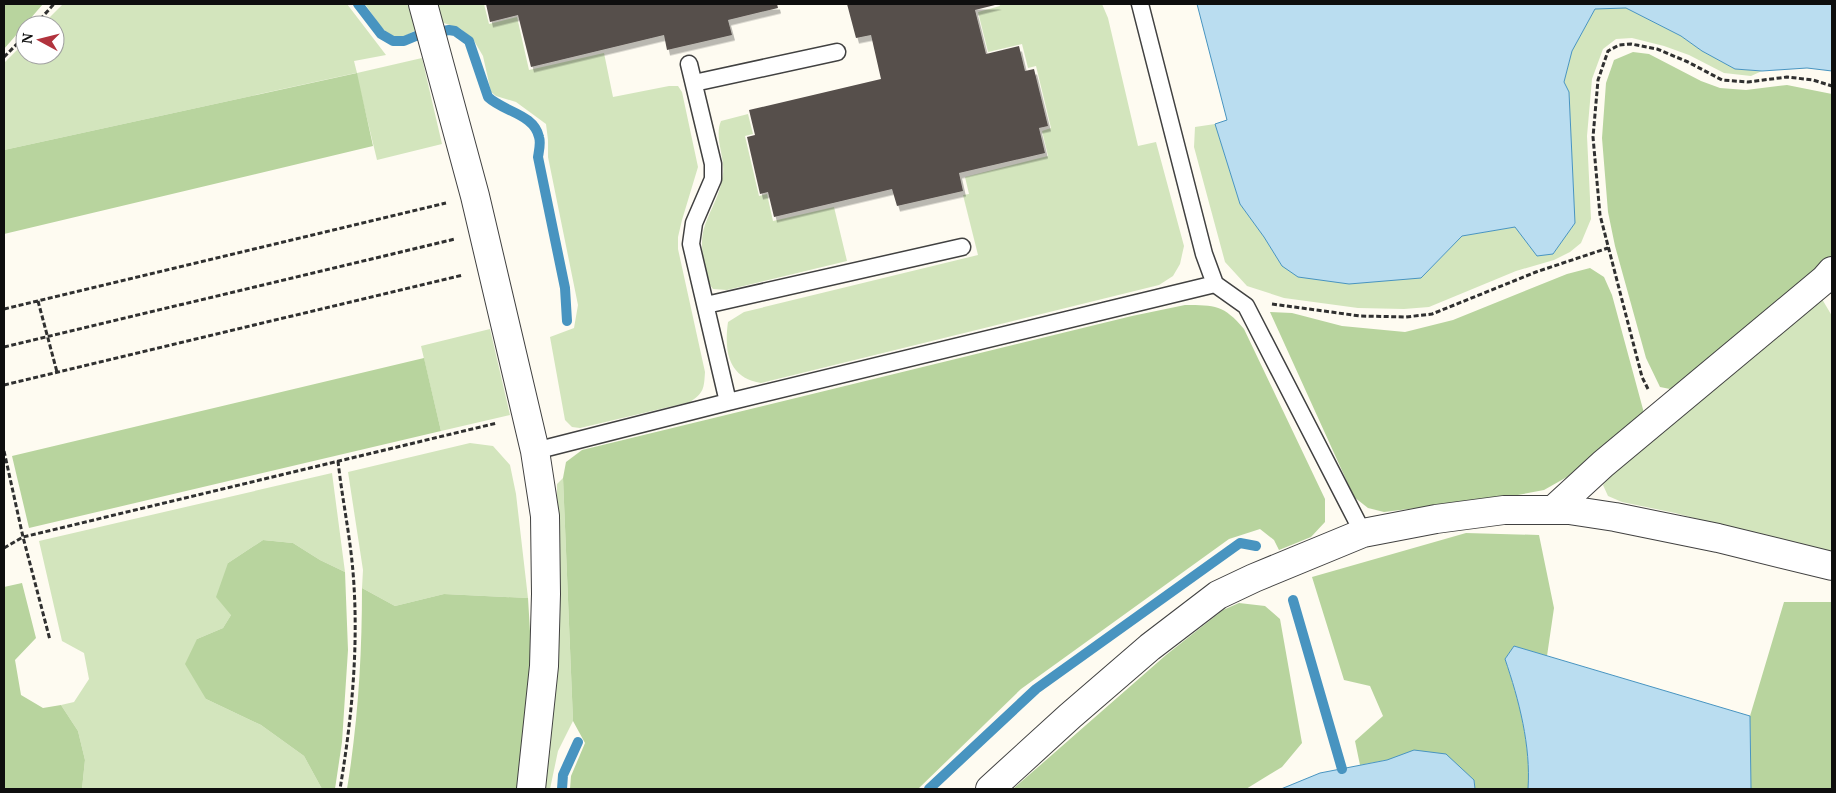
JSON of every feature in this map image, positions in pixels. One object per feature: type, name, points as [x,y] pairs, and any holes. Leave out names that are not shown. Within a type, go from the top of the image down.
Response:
[{"type":"street","points":[[428,24],[475,196],[535,451],[545,516],[546,594],[544,666],[531,789]]},
{"type":"street","points":[[1553,510],[1603,464],[1826,279],[1832,271]]},
{"type":"street","points":[[990,789],[1150,647],[1218,595],[1363,533],[1436,519],[1504,510],[1569,510],[1615,517],[1718,538],[1832,566]]},
{"type":"lane","points":[[1140,4],[1204,254],[1215,284],[1246,306],[1363,533]]},
{"type":"lane","points":[[694,84],[837,52]]},
{"type":"lane","points":[[689,64],[713,164],[712,179],[694,223],[691,244],[728,402]]},
{"type":"lane","points":[[706,305],[962,247]]},
{"type":"lane","points":[[535,451],[728,402],[1215,284]]},
{"type":"path","points":[[44,15],[54,4]]},
{"type":"path","points":[[1662,415],[1642,377],[1600,215],[1593,137],[1598,80],[1608,51],[1619,45],[1631,44],[1657,50],[1688,62],[1722,80],[1748,82],[1786,77],[1813,80],[1832,86]]},
{"type":"path","points":[[4,57],[15,46]]},
{"type":"path","points":[[4,309],[475,196]]},
{"type":"path","points":[[4,348],[483,233]]},
{"type":"path","points":[[1246,306],[1264,303],[1360,316],[1432,314],[1536,272],[1608,248]]},
{"type":"path","points":[[4,385],[492,268]]},
{"type":"path","points":[[38,301],[57,372]]},
{"type":"path","points":[[4,548],[23,537],[527,416]]},
{"type":"path","points":[[4,450],[23,537],[50,640]]},
{"type":"path","points":[[338,461],[353,572],[355,649],[348,743],[340,789]]},
{"type":"green space","points":[[4,4],[43,4],[33,15],[15,15],[15,36],[4,49]]},
{"type":"green space","points":[[63,4],[347,4],[386,55],[354,61],[357,73],[422,58],[442,144],[377,160],[356,73],[4,150],[4,63],[15,52],[15,65],[65,65],[65,15],[52,15]]},
{"type":"green space","points":[[365,4],[409,4],[416,30],[403,37],[393,38],[381,27]]},
{"type":"green space","points":[[436,4],[484,4],[489,24],[517,17],[529,70],[604,53],[613,97],[669,86],[678,86],[682,92],[698,167],[682,220],[678,237],[678,249],[705,372],[702,390],[690,402],[580,428],[572,427],[565,420],[550,337],[574,328],[578,305],[548,157],[546,124],[516,102],[496,96],[491,92],[483,56],[473,39],[461,29],[441,22]]},
{"type":"green space","points":[[999,4],[1102,4],[1108,18],[1138,146],[1156,142],[1184,246],[1180,264],[1173,276],[1159,285],[761,383],[741,375],[735,369],[728,353],[728,322],[744,312],[978,255],[963,195],[969,194],[965,177],[1048,156],[1042,131],[1051,128],[1036,66],[1028,68],[1022,44],[988,52],[978,12],[1000,6]]},
{"type":"green space","points":[[1626,8],[1681,36],[1702,51],[1735,69],[1762,71],[1751,76],[1724,73],[1689,55],[1632,38],[1616,39],[1603,49],[1592,79],[1587,136],[1591,219],[1581,243],[1570,252],[1554,260],[1516,271],[1429,307],[1404,309],[1358,308],[1284,298],[1247,286],[1225,262],[1194,147],[1195,127],[1215,124],[1240,204],[1282,266],[1421,278],[1462,236],[1515,227],[1537,255],[1553,254],[1575,223],[1569,92],[1564,82],[1572,51],[1595,9]]},
{"type":"green space","points":[[1633,52],[1649,54],[1701,81],[1720,88],[1746,90],[1787,85],[1832,94],[1832,256],[1819,271],[1682,385],[1670,389],[1660,387],[1646,358],[1615,246],[1608,212],[1602,138],[1606,83],[1614,60]]},
{"type":"green space","points":[[357,73],[373,146],[4,234],[4,150]]},
{"type":"green space","points":[[748,114],[753,134],[745,136],[759,196],[767,194],[773,221],[834,207],[847,261],[727,290],[713,289],[705,268],[702,241],[703,230],[722,181],[723,161],[719,140],[719,127],[721,121]]},
{"type":"green space","points":[[1590,268],[1604,277],[1612,295],[1644,413],[1574,473],[1544,490],[1507,497],[1384,512],[1368,508],[1354,497],[1270,312],[1292,313],[1342,326],[1405,332],[1453,320],[1567,274]]},
{"type":"green space","points":[[1822,299],[1832,316],[1832,555],[1675,513],[1622,502],[1608,496],[1603,485],[1614,471]]},
{"type":"green space","points":[[1185,305],[1204,305],[1218,308],[1231,315],[1244,329],[1325,499],[1325,522],[1311,537],[1279,550],[1274,540],[1260,529],[1229,539],[1021,689],[918,789],[570,789],[571,776],[585,743],[573,721],[563,478],[566,462],[582,450],[1132,316]]},
{"type":"green space","points":[[490,329],[510,415],[441,431],[421,346]]},
{"type":"green space","points":[[424,358],[441,431],[29,528],[12,456]]},
{"type":"green space","points":[[470,443],[493,446],[510,465],[516,494],[528,598],[444,594],[395,606],[362,588],[363,570],[348,472]]},
{"type":"green space","points":[[332,473],[345,572],[320,560],[293,543],[263,540],[228,563],[231,615],[223,628],[197,639],[206,699],[261,725],[304,756],[322,789],[82,789],[85,760],[78,731],[61,705],[74,702],[89,679],[84,653],[62,641],[39,541]]},
{"type":"green space","points":[[563,478],[573,721],[558,751],[550,789],[539,789],[557,573],[557,484]]},
{"type":"green space","points":[[1466,533],[1539,535],[1554,608],[1547,656],[1514,646],[1505,659],[1523,723],[1528,756],[1528,789],[1475,789],[1474,780],[1387,760],[1360,765],[1355,741],[1383,716],[1370,686],[1344,680],[1312,577]]},
{"type":"green space","points":[[263,540],[293,543],[320,560],[345,572],[348,650],[342,742],[335,789],[322,789],[304,756],[261,725],[206,699],[185,664],[197,639],[223,628],[231,615],[216,597],[228,563]]},
{"type":"green space","points":[[22,583],[36,638],[15,660],[21,695],[43,708],[61,705],[78,731],[85,760],[82,789],[4,789],[4,587]]},
{"type":"green space","points":[[362,588],[395,606],[444,594],[528,598],[532,664],[521,789],[347,789],[359,689]]},
{"type":"green space","points":[[1784,602],[1832,602],[1832,789],[1751,789],[1750,716]]},
{"type":"green space","points":[[1239,603],[1265,606],[1280,619],[1302,743],[1282,767],[1246,789],[1013,789],[1166,655],[1223,610]]},
{"type":"water","points":[[1197,4],[1832,4],[1832,71],[1807,68],[1762,71],[1735,69],[1702,51],[1681,36],[1626,8],[1595,9],[1572,51],[1564,82],[1569,92],[1575,223],[1553,254],[1537,256],[1515,227],[1462,236],[1421,278],[1349,284],[1298,277],[1282,266],[1240,204],[1215,124],[1227,120]]},
{"type":"water","points":[[1514,646],[1750,716],[1751,789],[1528,789],[1528,756],[1523,723],[1505,659]]},
{"type":"water","points":[[1414,750],[1446,754],[1474,780],[1475,789],[1281,789],[1320,773],[1387,760]]},
{"type":"building","points":[[486,4],[777,4],[778,8],[728,20],[732,35],[667,50],[664,35],[531,67],[518,15],[490,22]]},
{"type":"building","points":[[847,4],[999,4],[975,10],[986,54],[1019,46],[1025,71],[1034,69],[1048,126],[1039,128],[1045,153],[959,173],[963,191],[897,206],[892,189],[774,217],[768,192],[760,194],[747,137],[755,135],[749,110],[881,79],[871,35],[856,38]]},
{"type":"waterway","points":[[358,4],[381,34],[393,41],[404,41],[416,36],[449,30],[455,31],[469,41],[488,97],[525,118],[536,129],[540,142],[538,157],[565,288],[567,321]]},
{"type":"waterway","points":[[929,789],[1036,689],[1240,543],[1256,546]]},
{"type":"waterway","points":[[1293,600],[1342,769]]},
{"type":"waterway","points":[[562,789],[563,775],[578,742]]}]
